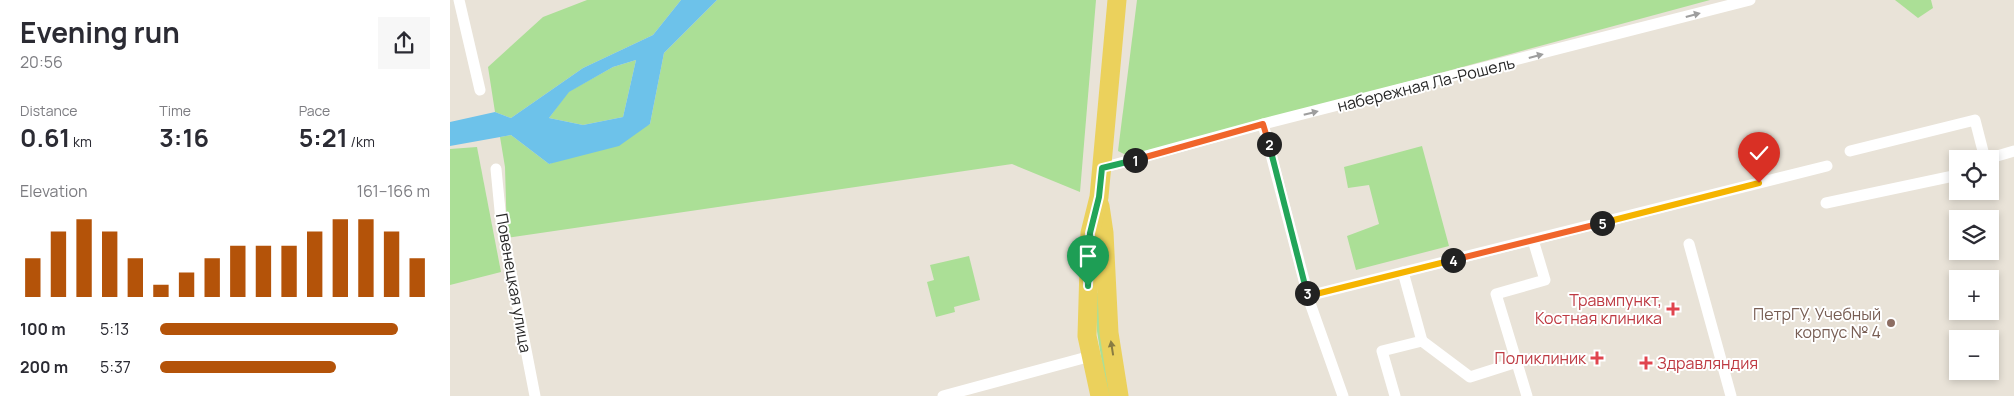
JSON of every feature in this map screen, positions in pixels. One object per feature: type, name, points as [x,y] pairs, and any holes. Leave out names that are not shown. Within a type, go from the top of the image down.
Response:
[{"type":"main road","points":[[1100,396],[1087,336],[1090,233],[1099,197],[1117,0]]},
{"type":"main road","points":[[1099,197],[1104,233],[1110,333],[1119,396]]},
{"type":"street","points":[[459,0],[480,90]]},
{"type":"street","name":"набережная Ла-Рошель","points":[[1102,168],[1263,124],[1750,0]]},
{"type":"street","points":[[1850,152],[1975,120],[1983,150]]},
{"type":"street","points":[[1263,124],[1308,296],[1343,396]]},
{"type":"street","points":[[1999,155],[2014,151]]},
{"type":"street","points":[[1308,296],[1826,166]]},
{"type":"street","name":"Повенецкая улица","points":[[496,169],[501,221],[535,396]]},
{"type":"street","points":[[1826,203],[1949,177]]},
{"type":"street","points":[[1528,396],[1496,294],[1545,280],[1533,240]]},
{"type":"street","points":[[1689,244],[1731,396]]},
{"type":"street","points":[[1403,272],[1422,341],[1470,376],[1517,362]]},
{"type":"street","points":[[1088,286],[1107,285]]},
{"type":"street","points":[[1395,396],[1382,351],[1422,341]]},
{"type":"street","points":[[943,396],[1091,356]]},
{"type":"green space","points":[[587,0],[681,0],[653,35],[583,68],[511,118],[495,112],[488,67],[543,17]]},
{"type":"green space","points":[[717,0],[1096,0],[1080,192],[1012,164],[507,238],[505,167],[500,137],[511,135],[549,164],[650,124],[664,53]]},
{"type":"green space","points":[[1137,0],[1710,0],[1130,157],[1118,151]]},
{"type":"green space","points":[[1895,0],[1931,0],[1933,8],[1918,18]]},
{"type":"green space","points":[[636,60],[623,117],[583,125],[549,118],[568,92],[613,67]]},
{"type":"green space","points":[[1422,146],[1449,246],[1356,270],[1347,236],[1379,224],[1369,185],[1348,188],[1344,167]]},
{"type":"green space","points":[[477,147],[501,272],[450,285],[450,149]]},
{"type":"green space","points":[[969,256],[980,300],[954,307],[955,312],[936,317],[927,282],[934,280],[930,265]]},
{"type":"green space","points":[[1098,293],[1111,396],[1107,396],[1097,331],[1095,294]]},
{"type":"water","points":[[681,0],[717,0],[664,53],[650,124],[619,146],[549,164],[511,135],[450,146],[450,122],[495,112],[511,118],[583,68],[653,35]],"holes":[[[636,60],[623,117],[583,125],[549,118],[569,92],[613,67]]]},
{"type":"place","name":"Травмпункт, Костная клиника","points":[[1673,309]]},
{"type":"place","name":"ПетрГУ, Учебный корпус № 4","points":[[1891,323]]},
{"type":"place","name":"Поликлиник","points":[[1597,358]]},
{"type":"place","name":"Здравляндия","points":[[1646,363]]},
{"type":"route","points":[[1088,286],[1090,233],[1099,197],[1102,168],[1263,124],[1308,296],[1759,183]]}]
